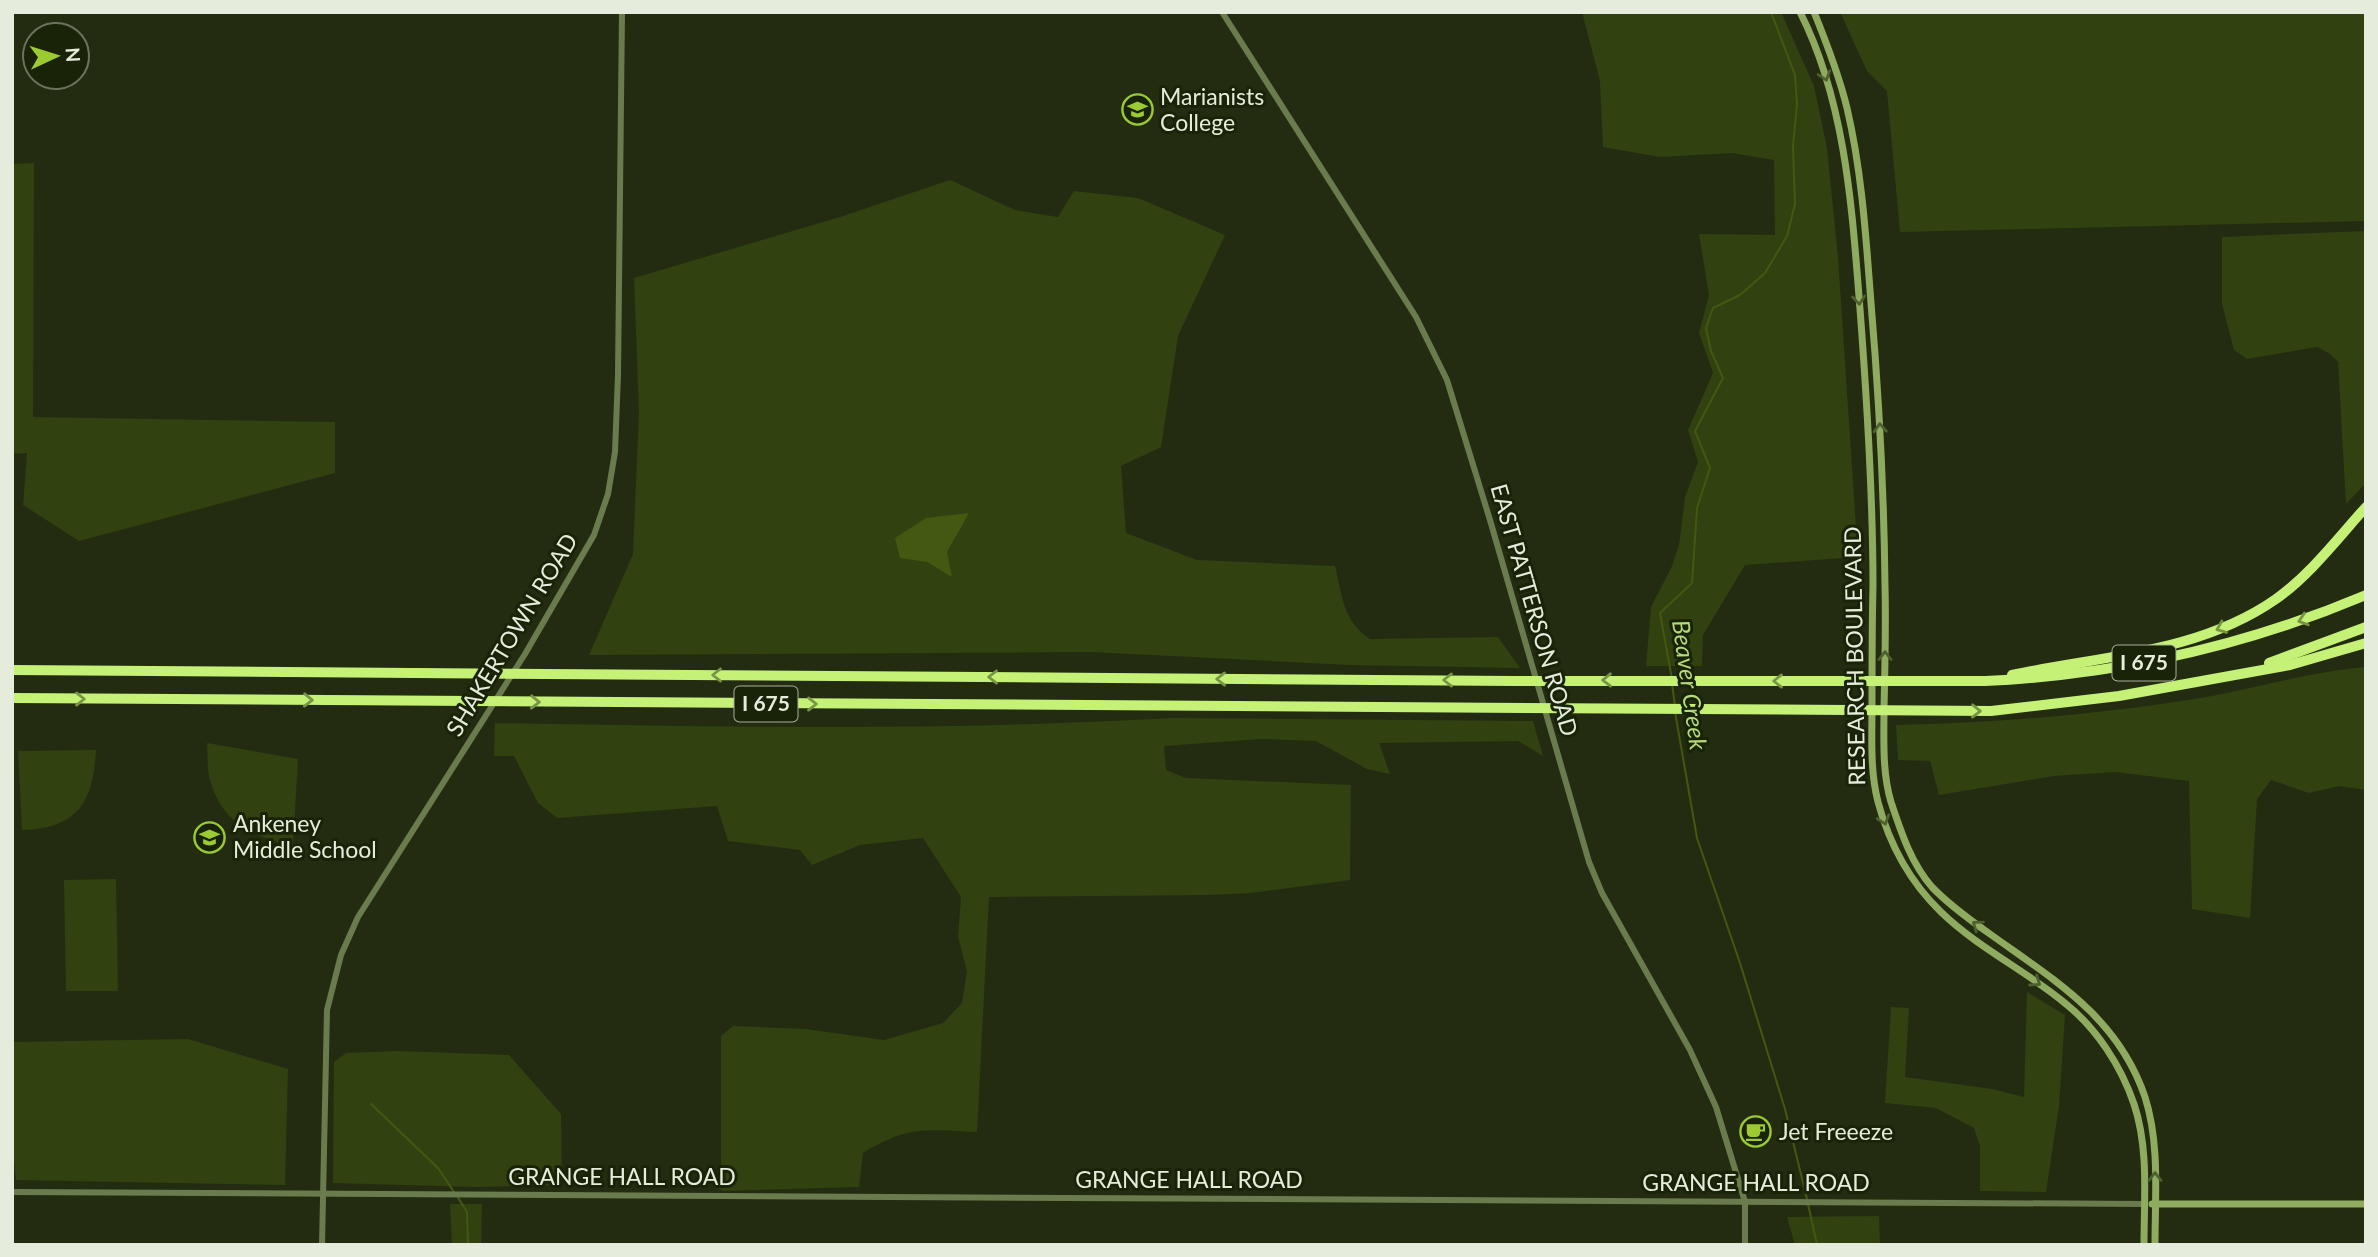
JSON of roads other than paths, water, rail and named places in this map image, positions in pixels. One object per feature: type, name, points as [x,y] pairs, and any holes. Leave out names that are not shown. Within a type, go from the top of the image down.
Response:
[{"type":"highway","points":[[1985,681],[2186,641],[2230,625],[2256,612],[2282,594],[2366,508]]},
{"type":"highway","name":"I 675","points":[[12,670],[1516,681],[2027,680],[2155,661],[2233,642],[2312,617],[2366,594]]},
{"type":"highway","name":"I 675","points":[[12,698],[1991,711],[2119,696],[2211,678],[2279,660],[2366,627]]},
{"type":"highway","points":[[2211,678],[2290,664],[2366,643]]},
{"type":"main road","name":"RESEARCH BOULEVARD","points":[[1800,12],[1826,79],[1842,143],[1855,247],[1870,460],[1873,572],[1872,756],[1877,799],[1888,834],[1903,863],[1915,882],[1941,912],[1967,934],[2067,1004],[2104,1045],[2125,1084],[2140,1129],[2145,1161],[2144,1245]]},
{"type":"main road","name":"RESEARCH BOULEVARD","points":[[1814,12],[1834,60],[1847,109],[1858,166],[1866,242],[1882,460],[1885,587],[1884,754],[1889,795],[1902,836],[1931,886],[1960,913],[2077,997],[2102,1022],[2134,1072],[2155,1137],[2155,1245]]},
{"type":"main road","name":"GRANGE HALL ROAD","points":[[2144,1204],[2366,1204]]},
{"type":"street","name":"SHAKERTOWN ROAD","points":[[322,1245],[327,1010],[341,955],[358,917],[525,654],[594,535],[608,494],[615,460],[622,12]]},
{"type":"street","name":"EAST PATTERSON ROAD","points":[[1222,12],[1416,317],[1447,380],[1589,862],[1602,893],[1701,1071],[1724,1127],[1745,1202],[1745,1245]]},
{"type":"street","name":"GRANGE HALL ROAD","points":[[12,1192],[2144,1204]]},
{"type":"waterway","name":"Beaver Creek","points":[[1672,679],[1660,613],[1692,583],[1697,508],[1710,468],[1695,431],[1723,378],[1711,351],[1706,328],[1713,308],[1740,295],[1765,273],[1787,236],[1795,204],[1795,75],[1771,12]]},
{"type":"waterway","name":"Beaver Creek","points":[[1672,684],[1675,706]]},
{"type":"waterway","name":"Beaver Creek","points":[[1675,712],[1697,838],[1740,963],[1785,1109],[1807,1199]]},
{"type":"waterway","points":[[371,1104],[438,1168],[454,1192]]},
{"type":"waterway","points":[[457,1196],[467,1212],[468,1245]]},
{"type":"waterway","name":"Beaver Creek","points":[[1808,1204],[1817,1245]]},
{"type":"place","name":"Marianists College","points":[[1137,110]]},
{"type":"place","name":"Ankeney Middle School","points":[[210,837]]},
{"type":"place","name":"Jet Freeeze","points":[[1756,1132]]}]
